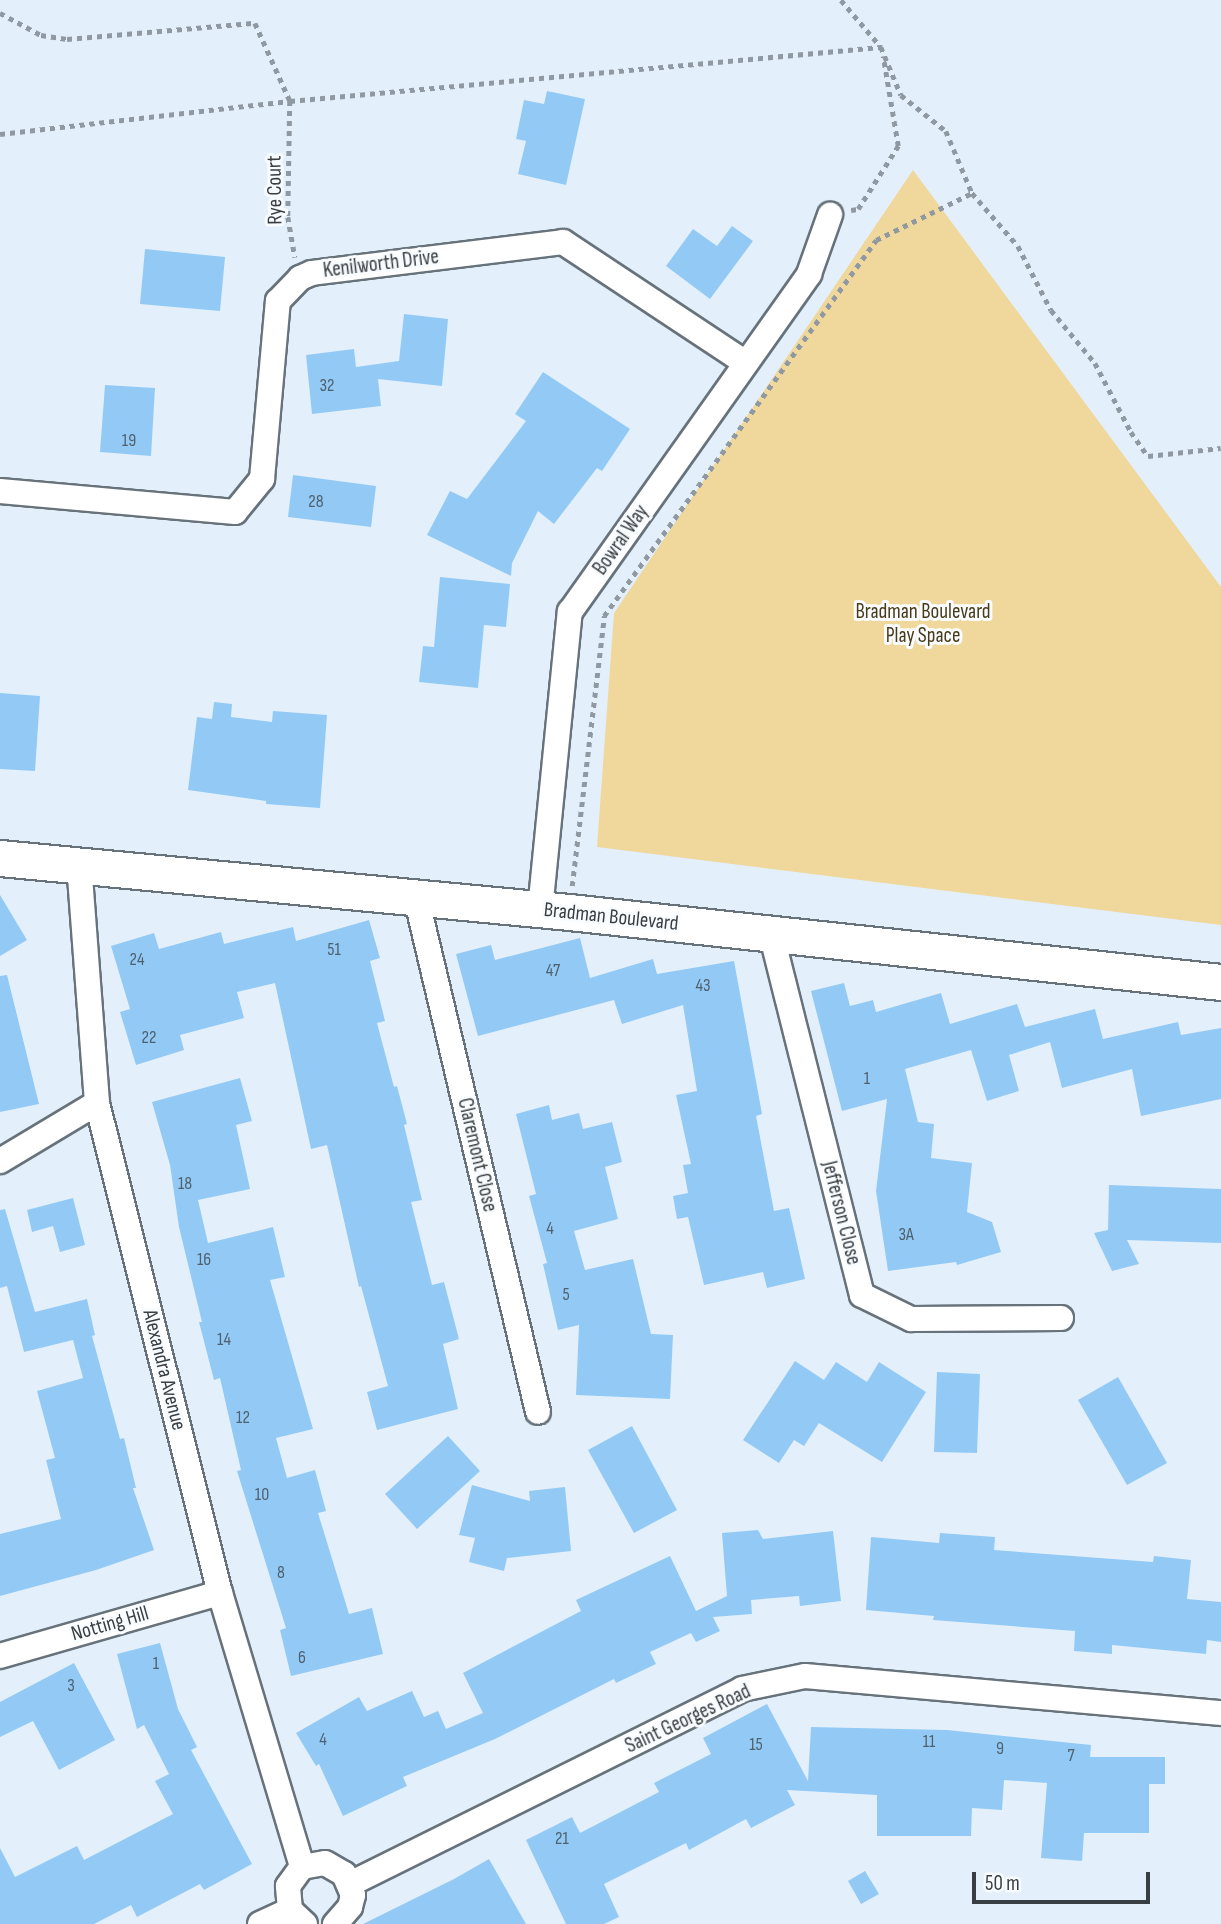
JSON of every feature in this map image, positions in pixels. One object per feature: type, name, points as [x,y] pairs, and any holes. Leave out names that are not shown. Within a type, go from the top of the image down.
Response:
[{"type":"street","name":"Bowral Way","points":[[555,911],[569,612],[809,274],[830,215]]},
{"type":"street","name":"Kenilworth Drive","points":[[0,491],[235,512],[262,480],[278,302],[300,278],[312,273],[563,242],[746,363]]},
{"type":"street","name":"Bradman Boulevard","points":[[0,858],[79,863],[555,911],[1221,982]]},
{"type":"street","name":"Alexandra Avenue","points":[[79,863],[97,1103],[220,1592],[302,1867]]},
{"type":"street","name":"Claremont Close","points":[[416,897],[538,1412]]},
{"type":"street","name":"Jefferson Close","points":[[771,933],[862,1295],[911,1319],[1060,1318]]},
{"type":"street","points":[[0,1161],[97,1103]]},
{"type":"street","name":"Notting Hill","points":[[0,1656],[220,1592]]},
{"type":"street","name":"Saint Georges Road","points":[[350,1884],[742,1689],[805,1676],[1221,1713]]},
{"type":"street","points":[[260,1924],[298,1917],[288,1886],[302,1867],[325,1863],[336,1867],[350,1884],[350,1907],[335,1924]]},
{"type":"path","points":[[841,0],[881,47],[901,95],[946,131],[972,193],[1018,246],[1051,310],[1095,363],[1131,432],[1148,456],[1221,448]]},
{"type":"path","points":[[0,13],[41,35],[67,39],[255,23],[290,101]]},
{"type":"path","points":[[0,134],[290,101],[881,47]]},
{"type":"path","points":[[830,215],[858,209],[898,146],[881,47]]},
{"type":"path","name":"Rye Court","points":[[290,101],[288,217],[300,278]]},
{"type":"path","points":[[555,911],[604,616],[876,240],[972,193]]},
{"type":"green space","name":"Bradman Boulevard Play Space","points":[[913,170],[1221,587],[1221,925],[597,847],[614,613]]},
{"type":"building","points":[[547,91],[585,99],[566,185],[518,174],[526,141],[516,139],[524,100],[544,104]]},
{"type":"building","points":[[732,226],[753,241],[710,299],[666,266],[693,229],[717,246]]},
{"type":"building","points":[[145,249],[225,257],[220,311],[140,304]]},
{"type":"building","points":[[404,314],[448,319],[442,386],[378,379],[381,406],[312,414],[306,355],[354,349],[356,367],[399,361]]},
{"type":"building","points":[[543,372],[630,429],[602,471],[597,468],[554,524],[538,511],[512,563],[511,576],[427,535],[450,491],[467,499],[526,421],[515,414]]},
{"type":"building","points":[[105,385],[155,388],[151,456],[100,452]]},
{"type":"building","points":[[293,475],[376,486],[371,527],[288,517]]},
{"type":"building","points":[[440,577],[510,584],[506,627],[484,625],[478,688],[419,682],[423,646],[434,647]]},
{"type":"building","points":[[0,693],[40,696],[35,771],[0,769]]},
{"type":"building","points":[[214,702],[232,704],[231,717],[272,722],[273,711],[327,715],[320,808],[266,804],[266,801],[188,790],[197,717],[212,719]]},
{"type":"building","points":[[0,895],[27,940],[0,956]]},
{"type":"building","points":[[369,920],[380,958],[370,961],[385,1021],[377,1023],[407,1124],[404,1125],[422,1200],[411,1202],[432,1285],[444,1282],[459,1339],[443,1344],[458,1409],[377,1430],[367,1392],[388,1386],[361,1286],[359,1287],[327,1145],[311,1149],[275,983],[237,992],[244,1018],[180,1035],[184,1050],[136,1065],[120,1012],[130,1009],[111,946],[154,933],[159,949],[221,932],[224,944],[293,927],[296,941]]},
{"type":"building","points":[[580,938],[590,978],[653,959],[657,974],[734,961],[762,1114],[756,1116],[774,1211],[789,1208],[805,1279],[767,1288],[763,1272],[704,1285],[688,1217],[677,1219],[673,1196],[688,1193],[683,1165],[691,1164],[676,1095],[697,1091],[683,1005],[622,1024],[614,1000],[478,1036],[456,954],[491,945],[495,960]]},
{"type":"building","points":[[7,975],[39,1104],[0,1112],[0,976]]},
{"type":"building","points":[[844,983],[850,1006],[873,1000],[876,1012],[941,993],[950,1024],[1017,1004],[1025,1027],[1095,1009],[1103,1039],[1178,1022],[1181,1035],[1221,1028],[1221,1099],[1141,1116],[1132,1069],[1062,1088],[1050,1042],[1009,1055],[1019,1091],[987,1101],[971,1050],[905,1069],[918,1122],[934,1124],[931,1158],[972,1163],[967,1212],[992,1222],[1001,1252],[957,1265],[956,1262],[888,1271],[876,1191],[887,1099],[842,1111],[811,991]]},
{"type":"building","points":[[240,1078],[252,1121],[236,1125],[250,1189],[198,1200],[208,1243],[273,1227],[285,1277],[270,1280],[313,1429],[276,1438],[287,1478],[315,1470],[326,1511],[318,1513],[349,1614],[372,1608],[383,1654],[291,1676],[280,1630],[286,1628],[237,1471],[241,1470],[220,1378],[214,1380],[199,1322],[202,1322],[179,1227],[170,1165],[152,1102]]},
{"type":"building","points":[[549,1105],[552,1120],[579,1113],[583,1129],[612,1122],[622,1162],[605,1167],[618,1219],[574,1231],[585,1270],[633,1259],[651,1334],[673,1335],[670,1399],[576,1395],[579,1325],[558,1330],[543,1264],[547,1263],[529,1196],[536,1194],[516,1114]]},
{"type":"building","points":[[1109,1185],[1221,1189],[1221,1243],[1127,1240],[1139,1264],[1112,1271],[1094,1233],[1108,1230]]},
{"type":"building","points":[[73,1198],[85,1245],[60,1252],[53,1226],[32,1232],[27,1210]]},
{"type":"building","points":[[5,1209],[35,1312],[87,1299],[95,1335],[92,1336],[120,1439],[124,1438],[136,1488],[133,1488],[154,1550],[96,1570],[0,1596],[0,1534],[61,1519],[46,1460],[55,1458],[37,1391],[83,1378],[73,1340],[24,1352],[7,1286],[0,1288],[0,1210]]},
{"type":"building","points":[[795,1361],[824,1380],[836,1362],[867,1382],[879,1362],[926,1392],[882,1462],[819,1423],[804,1446],[794,1440],[779,1463],[743,1440]]},
{"type":"building","points":[[937,1372],[980,1374],[977,1453],[934,1452]]},
{"type":"building","points":[[1118,1377],[1167,1463],[1127,1485],[1078,1400]]},
{"type":"building","points":[[632,1426],[677,1510],[634,1533],[588,1450]]},
{"type":"building","points":[[448,1436],[480,1471],[417,1529],[385,1494]]},
{"type":"building","points":[[472,1485],[530,1501],[529,1491],[565,1487],[571,1551],[507,1558],[504,1571],[469,1562],[475,1538],[459,1535]]},
{"type":"building","points":[[758,1530],[763,1539],[833,1531],[841,1601],[800,1606],[799,1596],[751,1600],[752,1614],[713,1617],[720,1631],[696,1642],[691,1633],[650,1652],[656,1664],[616,1683],[614,1679],[495,1739],[403,1777],[407,1786],[343,1816],[319,1764],[316,1766],[296,1733],[359,1697],[367,1711],[412,1691],[424,1717],[438,1711],[446,1729],[483,1713],[463,1673],[581,1611],[576,1600],[670,1556],[696,1611],[727,1596],[722,1533]]},
{"type":"building","points":[[940,1533],[995,1537],[994,1550],[1153,1562],[1154,1556],[1191,1560],[1187,1599],[1221,1602],[1221,1642],[1207,1640],[1206,1654],[1112,1645],[1112,1654],[1074,1651],[1075,1631],[933,1620],[934,1616],[866,1610],[871,1537],[939,1543]]},
{"type":"building","points":[[160,1643],[178,1709],[197,1747],[191,1750],[252,1864],[204,1890],[200,1884],[137,1917],[131,1905],[94,1924],[0,1924],[0,1848],[15,1877],[77,1846],[84,1860],[173,1814],[155,1781],[169,1774],[144,1725],[137,1729],[117,1654]]},
{"type":"building","points":[[74,1663],[115,1740],[59,1770],[33,1721],[0,1737],[0,1702]]},
{"type":"building","points":[[767,1704],[808,1781],[811,1727],[947,1730],[1091,1745],[1090,1757],[1165,1757],[1165,1784],[1149,1784],[1149,1833],[1084,1833],[1082,1861],[1041,1858],[1047,1783],[1004,1780],[1002,1810],[972,1808],[971,1836],[877,1836],[877,1795],[787,1790],[795,1805],[751,1828],[746,1819],[689,1850],[686,1843],[604,1884],[619,1917],[604,1924],[566,1924],[526,1840],[572,1817],[580,1833],[659,1792],[654,1783],[711,1754],[703,1738]]},
{"type":"building","points":[[489,1859],[526,1924],[363,1924],[454,1879]]},
{"type":"building","points":[[865,1871],[879,1894],[861,1904],[848,1881]]}]
